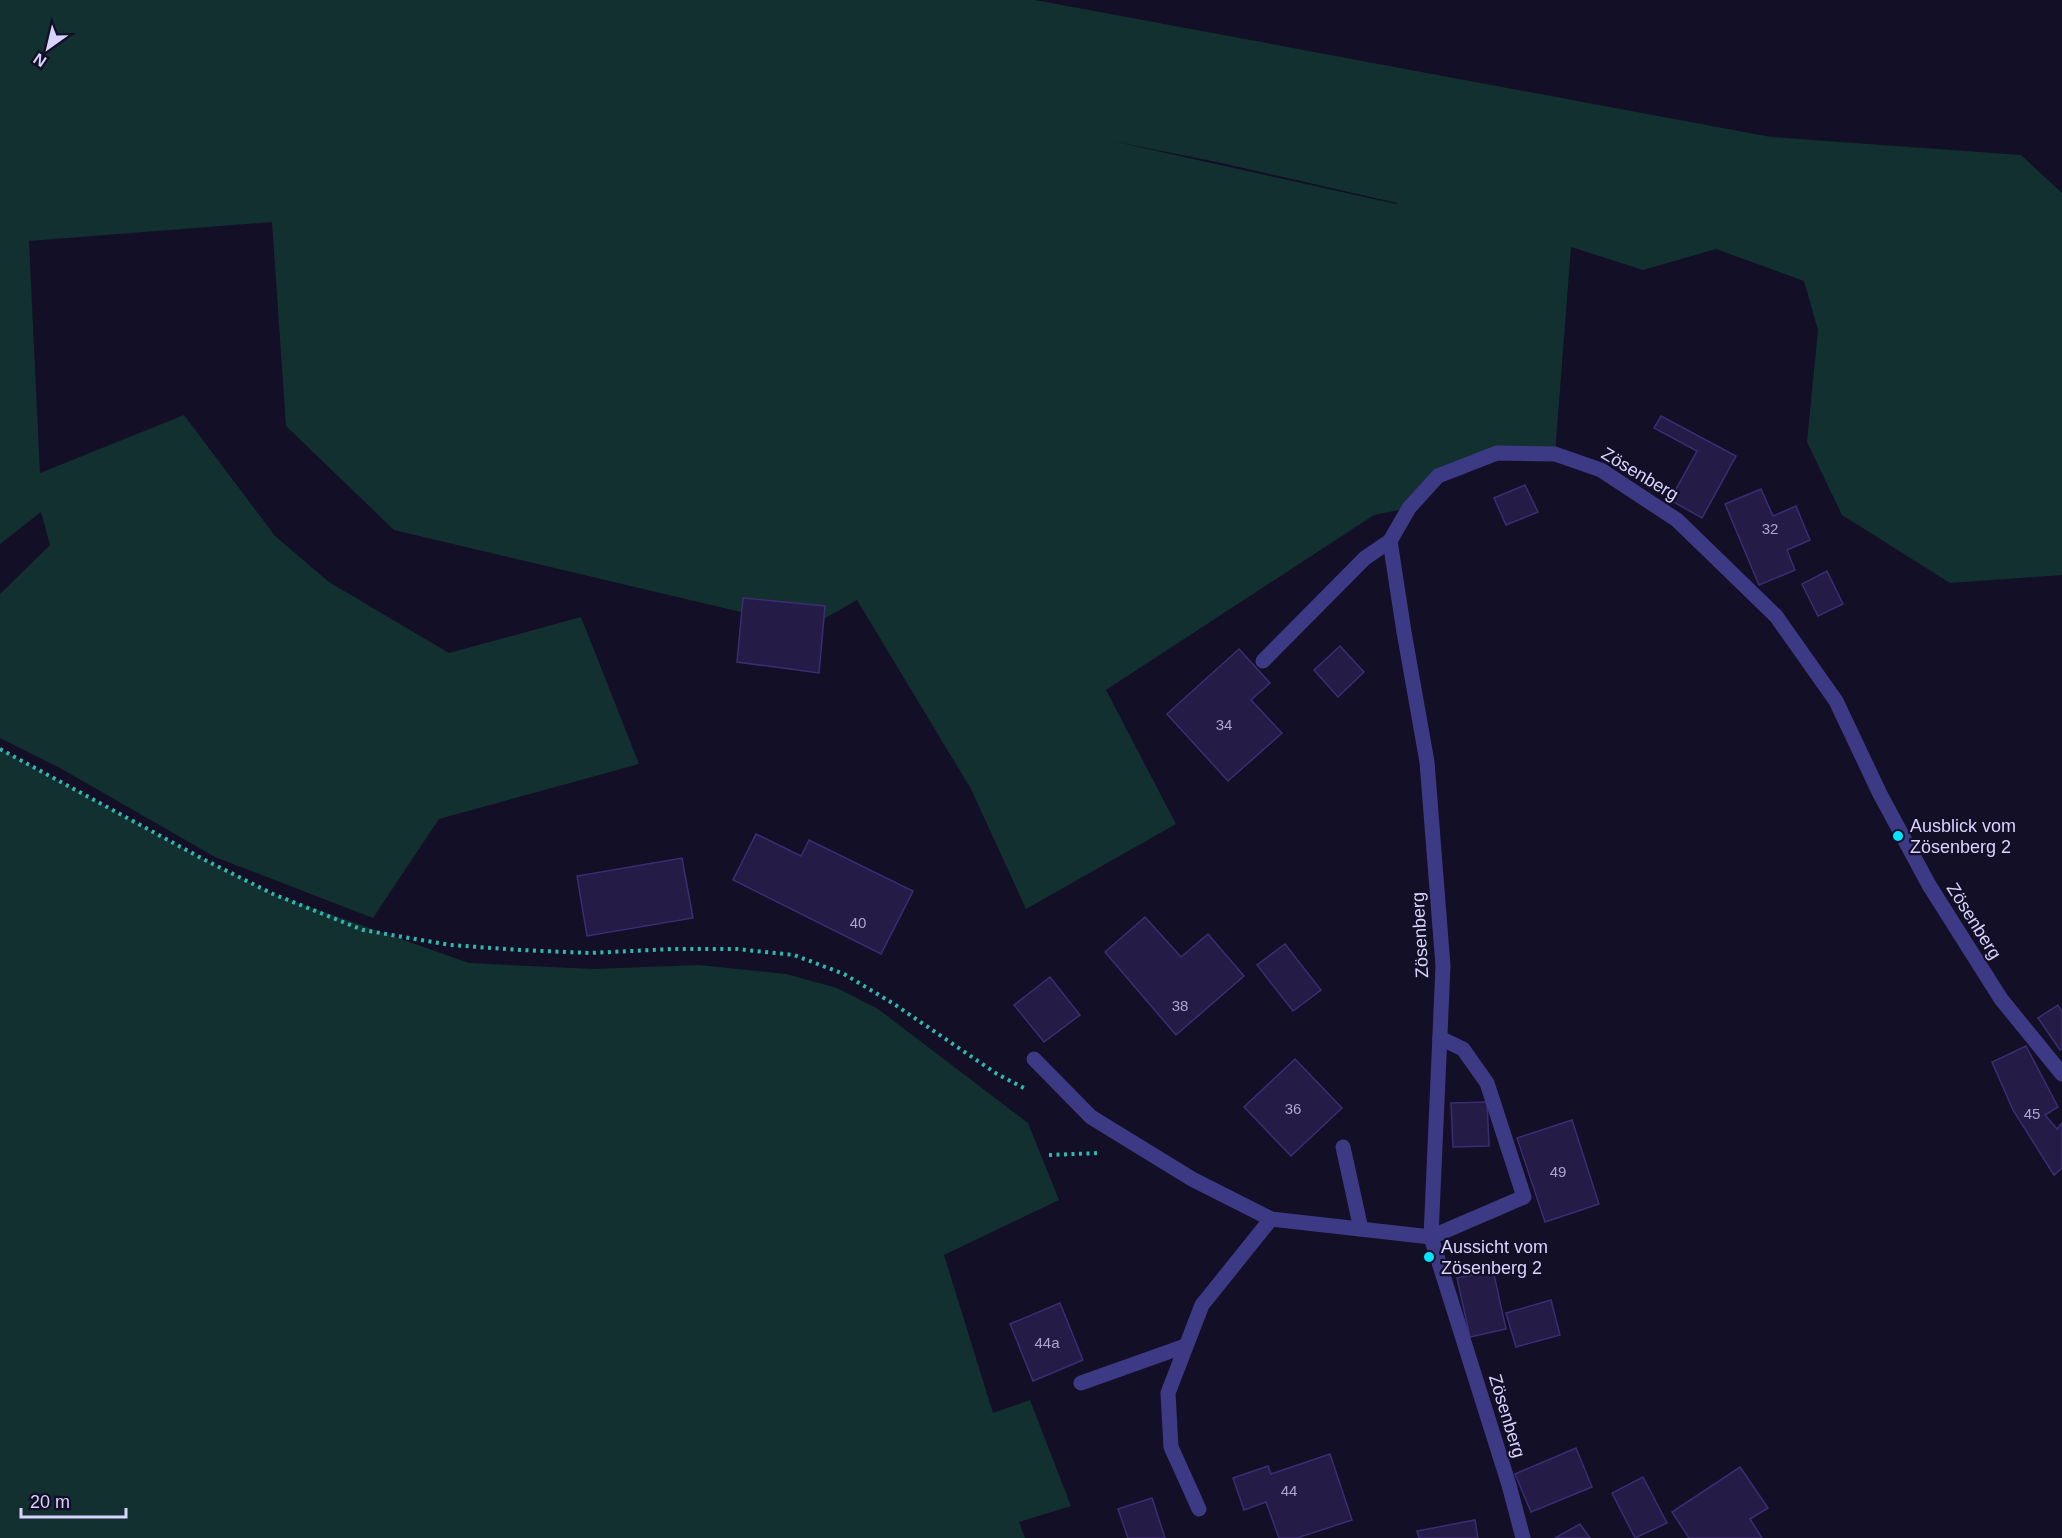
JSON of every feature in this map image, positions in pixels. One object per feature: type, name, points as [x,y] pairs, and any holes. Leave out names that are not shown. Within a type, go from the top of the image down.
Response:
[{"type":"street","name":"Zösenberg","points":[[1523,1538],[1509,1485],[1431,1237],[1443,966],[1427,762],[1390,541],[1408,507],[1438,476],[1497,453],[1555,454],[1601,470],[1677,520],[1776,616],[1836,701],[1880,794],[1929,885],[2001,999],[2062,1074]]},
{"type":"street","points":[[1263,661],[1365,558],[1390,541]]},
{"type":"street","points":[[1035,1059],[1091,1117],[1192,1179],[1271,1219],[1431,1237],[1524,1197],[1487,1083],[1463,1049],[1440,1038]]},
{"type":"street","points":[[1342,1147],[1361,1229]]},
{"type":"street","points":[[1199,1509],[1172,1447],[1168,1393],[1202,1305],[1271,1219]]},
{"type":"street","points":[[1081,1383],[1185,1346]]},
{"type":"path","points":[[0,749],[203,859],[273,894],[363,930],[450,945],[520,950],[590,953],[737,949],[794,955],[844,974],[894,1004],[997,1074],[1026,1089]]},
{"type":"green space","points":[[0,0],[1035,0],[1771,137],[2021,155],[2062,193],[2062,575],[1950,583],[1842,515],[1807,442],[1818,330],[1804,281],[1716,249],[1643,270],[1571,247],[1555,454],[1497,453],[1438,476],[1409,508],[1374,515],[1106,690],[1176,824],[1026,909],[971,789],[857,600],[808,628],[394,530],[286,426],[272,222],[29,241],[40,473],[184,415],[275,536],[329,582],[449,653],[581,617],[639,764],[439,819],[373,918],[215,857],[60,768],[0,738],[0,594],[50,545],[41,512],[0,544]],"holes":[[[1112,141],[1217,162],[1397,203]]]},
{"type":"green space","points":[[0,749],[203,859],[273,894],[469,963],[593,969],[699,965],[786,974],[837,988],[878,1009],[1028,1123],[1059,1200],[944,1255],[993,1413],[1030,1400],[1071,1506],[1019,1522],[1025,1538],[0,1538]]},
{"type":"building","points":[[1661,416],[1736,456],[1702,518],[1670,500],[1697,451],[1654,428]]},
{"type":"building","points":[[1525,485],[1538,512],[1506,525],[1494,498]]},
{"type":"building","points":[[1761,489],[1773,516],[1796,506],[1810,540],[1787,550],[1795,570],[1759,585],[1725,504]]},
{"type":"building","points":[[1827,571],[1843,604],[1818,616],[1802,584]]},
{"type":"building","points":[[743,598],[825,606],[819,673],[737,662]]},
{"type":"building","points":[[1340,646],[1364,672],[1338,697],[1314,670]]},
{"type":"building","points":[[1239,649],[1270,683],[1251,700],[1282,733],[1228,781],[1167,714]]},
{"type":"building","points":[[756,834],[801,856],[809,840],[913,891],[881,954],[733,880]]},
{"type":"building","points":[[682,858],[693,918],[587,936],[577,876]]},
{"type":"building","points":[[1145,917],[1181,957],[1208,934],[1244,976],[1176,1035],[1105,952]]},
{"type":"building","points":[[1285,944],[1321,990],[1293,1011],[1257,965]]},
{"type":"building","points":[[1050,977],[1080,1015],[1044,1042],[1014,1005]]},
{"type":"building","points":[[2058,1005],[2062,1012],[2062,1049],[2060,1050],[2038,1018]]},
{"type":"building","points":[[2026,1046],[2058,1107],[2045,1115],[2057,1129],[2062,1123],[2062,1168],[2054,1175],[2013,1110],[1992,1062]]},
{"type":"building","points":[[1295,1059],[1342,1108],[1291,1156],[1244,1107]]},
{"type":"building","points":[[1487,1102],[1489,1146],[1453,1147],[1451,1103]]},
{"type":"building","points":[[1572,1120],[1599,1204],[1545,1222],[1517,1138]]},
{"type":"building","points":[[1493,1270],[1506,1329],[1470,1337],[1457,1278]]},
{"type":"building","points":[[1551,1300],[1560,1335],[1516,1347],[1506,1313]]},
{"type":"building","points":[[1060,1303],[1083,1360],[1033,1381],[1010,1324]]},
{"type":"building","points":[[1576,1448],[1592,1487],[1531,1512],[1515,1474]]},
{"type":"building","points":[[1330,1454],[1352,1520],[1297,1538],[1279,1538],[1266,1502],[1244,1510],[1233,1478],[1268,1466],[1271,1474]]},
{"type":"building","points":[[1740,1467],[1768,1508],[1750,1519],[1762,1538],[1689,1538],[1672,1512]]},
{"type":"building","points":[[1643,1477],[1667,1523],[1635,1538],[1612,1493]]},
{"type":"building","points":[[1152,1498],[1165,1538],[1128,1538],[1118,1509]]},
{"type":"building","points":[[1475,1520],[1478,1538],[1419,1538],[1417,1531]]},
{"type":"building","points":[[1580,1524],[1590,1538],[1555,1538]]},
{"type":"place","name":"Ausblick vom Zösenberg 2","points":[[1898,836]]},
{"type":"place","name":"Aussicht vom Zösenberg 2","points":[[1429,1257]]}]
